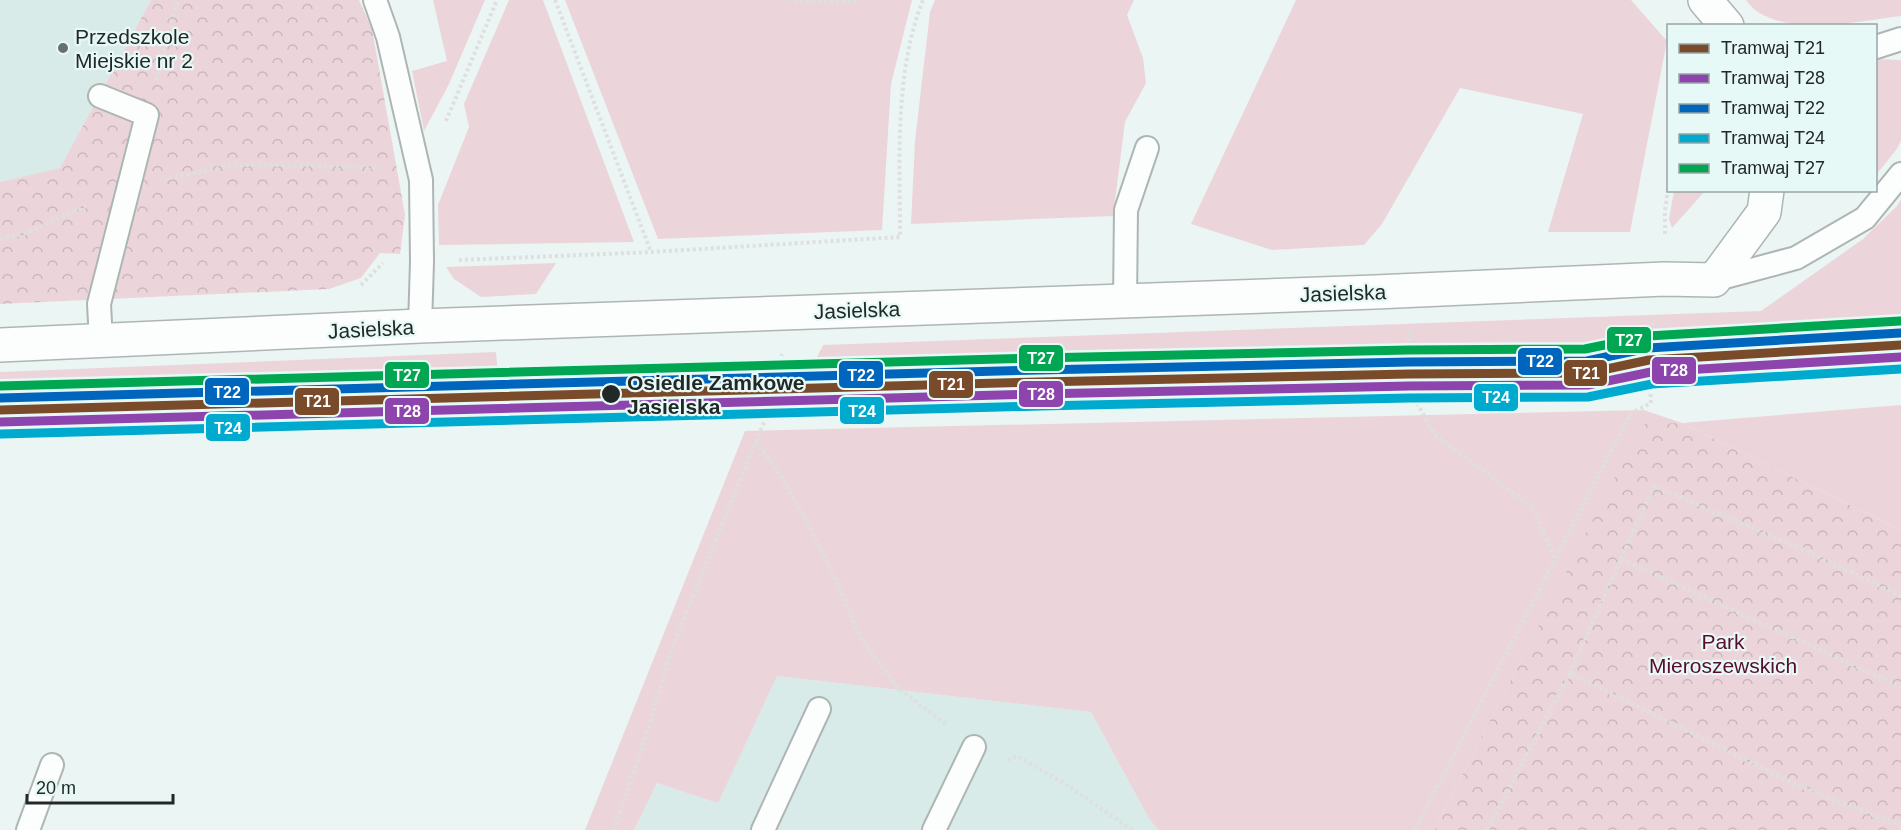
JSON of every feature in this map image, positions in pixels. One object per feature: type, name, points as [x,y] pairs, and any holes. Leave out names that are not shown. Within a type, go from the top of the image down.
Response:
[{"type":"street","points":[[1705,0],[1725,24]]},
{"type":"street","points":[[1714,280],[1764,212],[1767,192]]},
{"type":"street","name":"Jasielska","points":[[0,345],[420,326],[1375,292],[1664,279],[1714,280]]},
{"type":"lane","points":[[375,0],[388,37],[421,180],[420,326]]},
{"type":"lane","points":[[1877,46],[1901,39]]},
{"type":"lane","points":[[100,96],[147,115],[99,304],[101,341]]},
{"type":"lane","points":[[1125,301],[1126,210],[1147,147]]},
{"type":"lane","points":[[1714,280],[1796,258],[1865,218],[1901,174]]},
{"type":"lane","points":[[763,830],[819,710]]},
{"type":"lane","points":[[934,830],[974,747]]},
{"type":"lane","points":[[28,830],[52,765]]},
{"type":"path","points":[[147,115],[177,0]]},
{"type":"path","points":[[421,180],[497,0]]},
{"type":"path","points":[[555,0],[651,252]]},
{"type":"path","points":[[788,0],[851,2],[858,0]]},
{"type":"path","points":[[805,244],[900,237],[901,94],[916,17],[923,0]]},
{"type":"path","points":[[0,239],[26,232],[105,197],[161,179],[235,165],[380,168],[415,155]]},
{"type":"path","points":[[1665,234],[1668,192]]},
{"type":"path","points":[[1415,830],[1631,413],[1651,403],[1649,360],[1654,310]]},
{"type":"path","points":[[1409,321],[1409,374],[1418,405],[1435,435],[1534,509],[1555,560]]},
{"type":"path","points":[[613,830],[642,749],[673,646],[789,364],[779,363],[783,351]]},
{"type":"path","points":[[756,441],[778,471],[805,518],[861,639],[898,688],[999,765],[1017,756],[1067,785],[1132,830]]},
{"type":"path","points":[[1487,830],[1570,673],[1654,486],[1804,550],[1901,596]]},
{"type":"path","points":[[1621,559],[1901,687]]},
{"type":"path","points":[[1570,673],[1797,785],[1901,826]]},
{"type":"shaded area","name":"Przedszkole Miejskie nr 2","points":[[0,0],[151,0],[60,169],[0,182]]},
{"type":"shaded area","points":[[777,676],[1091,712],[1148,817],[1158,830],[634,830],[657,783],[718,802]]},
{"type":"green space","points":[[151,0],[359,0],[372,29],[405,215],[400,254],[380,253],[361,278],[329,289],[0,304],[0,182],[60,168]]},
{"type":"green space","points":[[433,0],[485,0],[449,84],[424,131],[412,71],[447,61]]},
{"type":"green space","points":[[509,0],[543,0],[634,242],[439,245],[438,205],[469,127],[464,104]]},
{"type":"green space","points":[[565,0],[912,0],[891,84],[882,230],[658,239]]},
{"type":"green space","points":[[935,0],[1134,0],[1127,15],[1143,58],[1146,83],[1125,122],[1113,216],[911,224],[915,141],[930,12]]},
{"type":"green space","points":[[1296,0],[1631,0],[1667,41],[1630,232],[1548,232],[1583,114],[1460,88],[1382,224],[1364,245],[1272,250],[1191,224]]},
{"type":"green space","points":[[1746,0],[1901,0],[1901,16],[1841,24],[1796,24],[1776,20],[1759,12]]},
{"type":"green space","points":[[1877,59],[1901,60],[1901,141],[1877,174]]},
{"type":"green space","points":[[1674,192],[1704,192],[1672,228],[1669,219]]},
{"type":"green space","points":[[1901,199],[1901,338],[1763,352],[810,372],[823,345],[1761,311],[1863,239],[1897,206]]},
{"type":"green space","points":[[556,263],[536,294],[481,297],[454,279],[446,267]]},
{"type":"green space","points":[[496,352],[499,386],[198,390],[0,400],[0,372]]},
{"type":"green space","points":[[1901,405],[1901,530],[1682,423]]},
{"type":"green space","points":[[1644,410],[1682,423],[1642,425],[1434,830],[1158,830],[1148,817],[1091,712],[777,676],[718,803],[657,783],[634,830],[585,830],[745,431]]},
{"type":"green space","name":"Park Mieroszewskich","points":[[1682,423],[1901,530],[1901,830],[1434,830],[1642,424]]},
{"type":"tram line","name":"T27","points":[[0,386],[1038,358],[1408,350],[1585,349],[1648,336],[1900,321]]},
{"type":"tram line","name":"T22","points":[[0,398],[1039,370],[1409,362],[1587,361],[1648,348],[1900,333]]},
{"type":"tram line","name":"T21","points":[[0,410],[1039,382],[1409,374],[1588,373],[1649,360],[1901,345]]},
{"type":"tram line","name":"T28","points":[[0,422],[1039,394],[1409,386],[1588,385],[1651,372],[1901,357]]},
{"type":"tram line","name":"T24","points":[[1,434],[1040,406],[1409,398],[1588,397],[1652,384],[1901,369]]},
{"type":"place","name":"Przedszkole Miejskie nr 2","points":[[63,48]]},
{"type":"place","name":"Osiedle Zamkowe Jasielska","points":[[611,394]]}]
